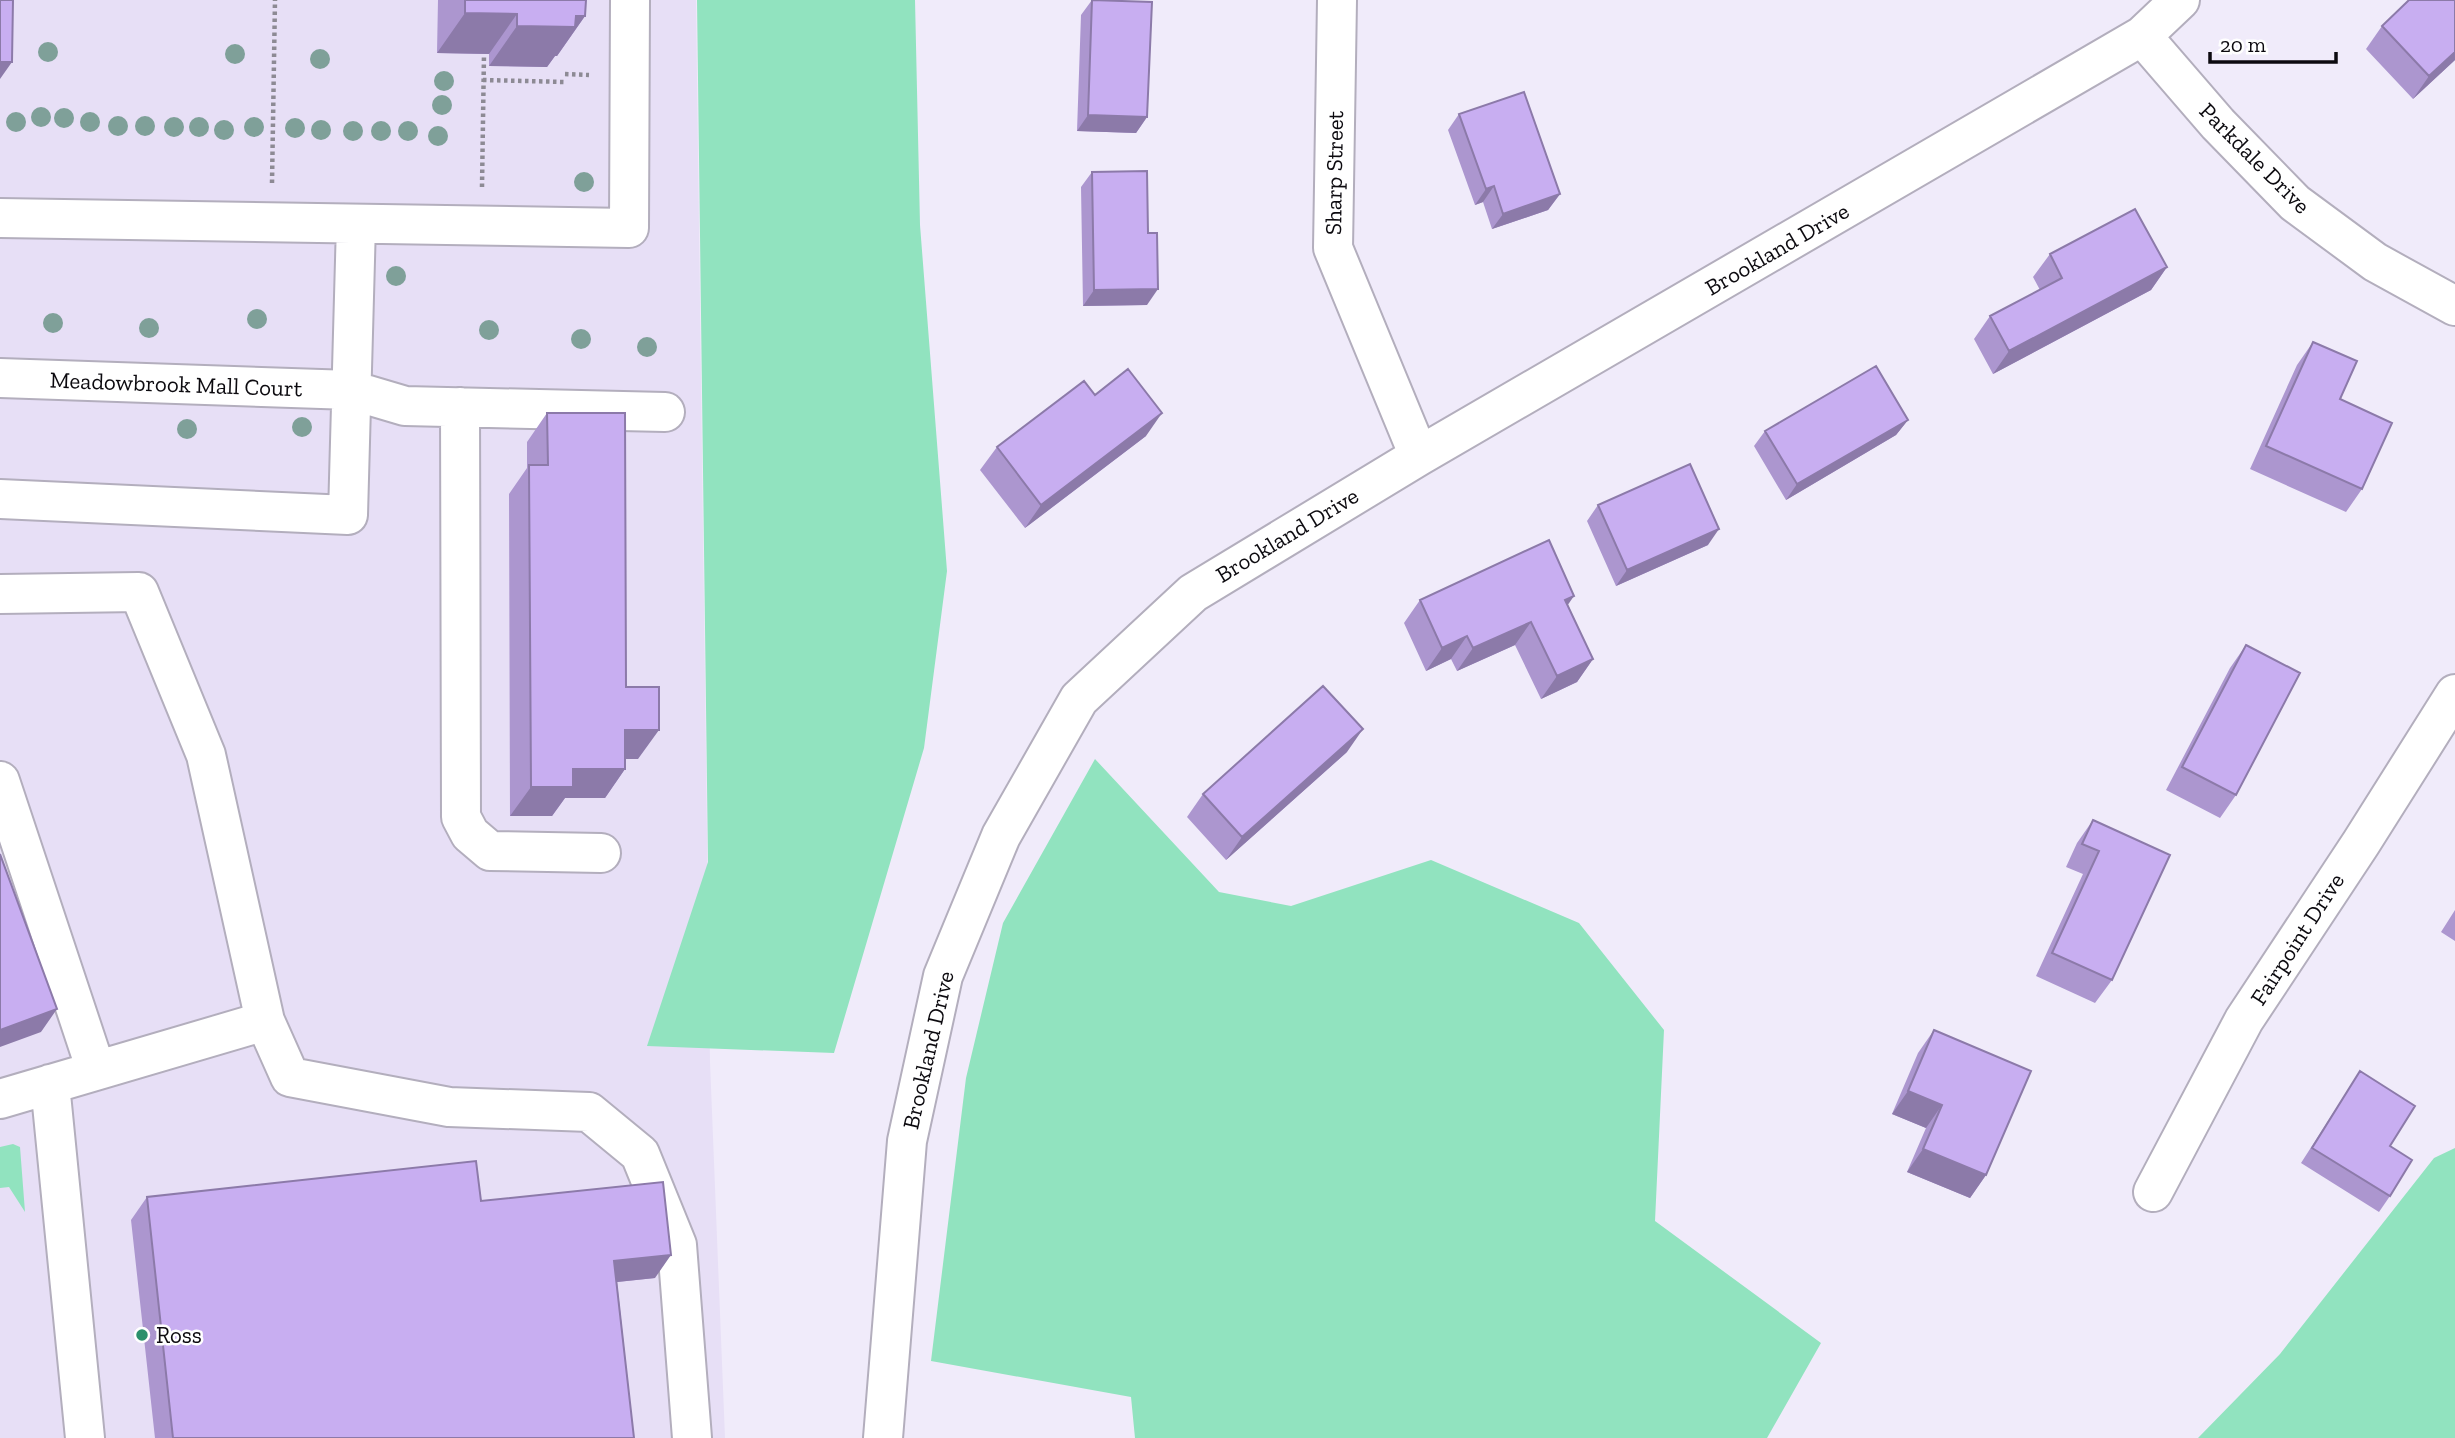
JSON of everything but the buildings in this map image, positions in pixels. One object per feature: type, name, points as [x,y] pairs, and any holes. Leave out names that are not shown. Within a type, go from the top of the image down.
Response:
[{"type":"street","points":[[0,218],[629,228],[630,0]]},
{"type":"street","name":"Sharp Street","points":[[1337,0],[1333,248],[1419,456]]},
{"type":"street","name":"Brookland Drive","points":[[883,1438],[906,1141],[943,976],[1001,836],[1079,699],[1193,593],[1419,456],[2141,36],[2180,0]]},
{"type":"street","name":"Parkdale Drive","points":[[2141,36],[2218,124],[2295,203],[2375,262],[2455,306]]},
{"type":"street","points":[[0,499],[348,515],[356,224]]},
{"type":"street","name":"Meadowbrook Mall Court","points":[[0,378],[351,390],[404,406],[665,411]]},
{"type":"street","points":[[460,407],[461,817],[470,834],[490,851],[601,852]]},
{"type":"street","points":[[0,594],[139,592],[206,754],[265,1021],[290,1077],[449,1107],[589,1112],[640,1154],[677,1245],[692,1438]]},
{"type":"street","name":"Fairpoint Drive","points":[[2153,1192],[2244,1020],[2455,694]]},
{"type":"street","points":[[0,781],[96,1070]]},
{"type":"street","points":[[0,1099],[265,1021]]},
{"type":"street","points":[[50,1084],[85,1438]]},
{"type":"path","points":[[272,152],[275,0]]},
{"type":"path","points":[[482,158],[484,54]]},
{"type":"path","points":[[483,80],[565,82]]},
{"type":"shaded area","points":[[0,0],[696,0],[710,1062],[725,1438],[0,1438]]},
{"type":"green space","points":[[697,0],[915,0],[920,225],[947,571],[924,748],[834,1053],[647,1046],[708,862]]},
{"type":"green space","points":[[1095,759],[1219,892],[1291,906],[1431,860],[1579,923],[1664,1030],[1655,1221],[1821,1343],[1767,1438],[1135,1438],[1131,1397],[931,1361],[966,1078],[1003,923]]},
{"type":"green space","points":[[13,1144],[20,1147],[25,1212],[9,1187],[0,1188],[0,1147]]},
{"type":"green space","points":[[2455,1148],[2455,1438],[2198,1438],[2280,1354],[2434,1158]]},
{"type":"place","name":"Ross","points":[[142,1335]]}]
